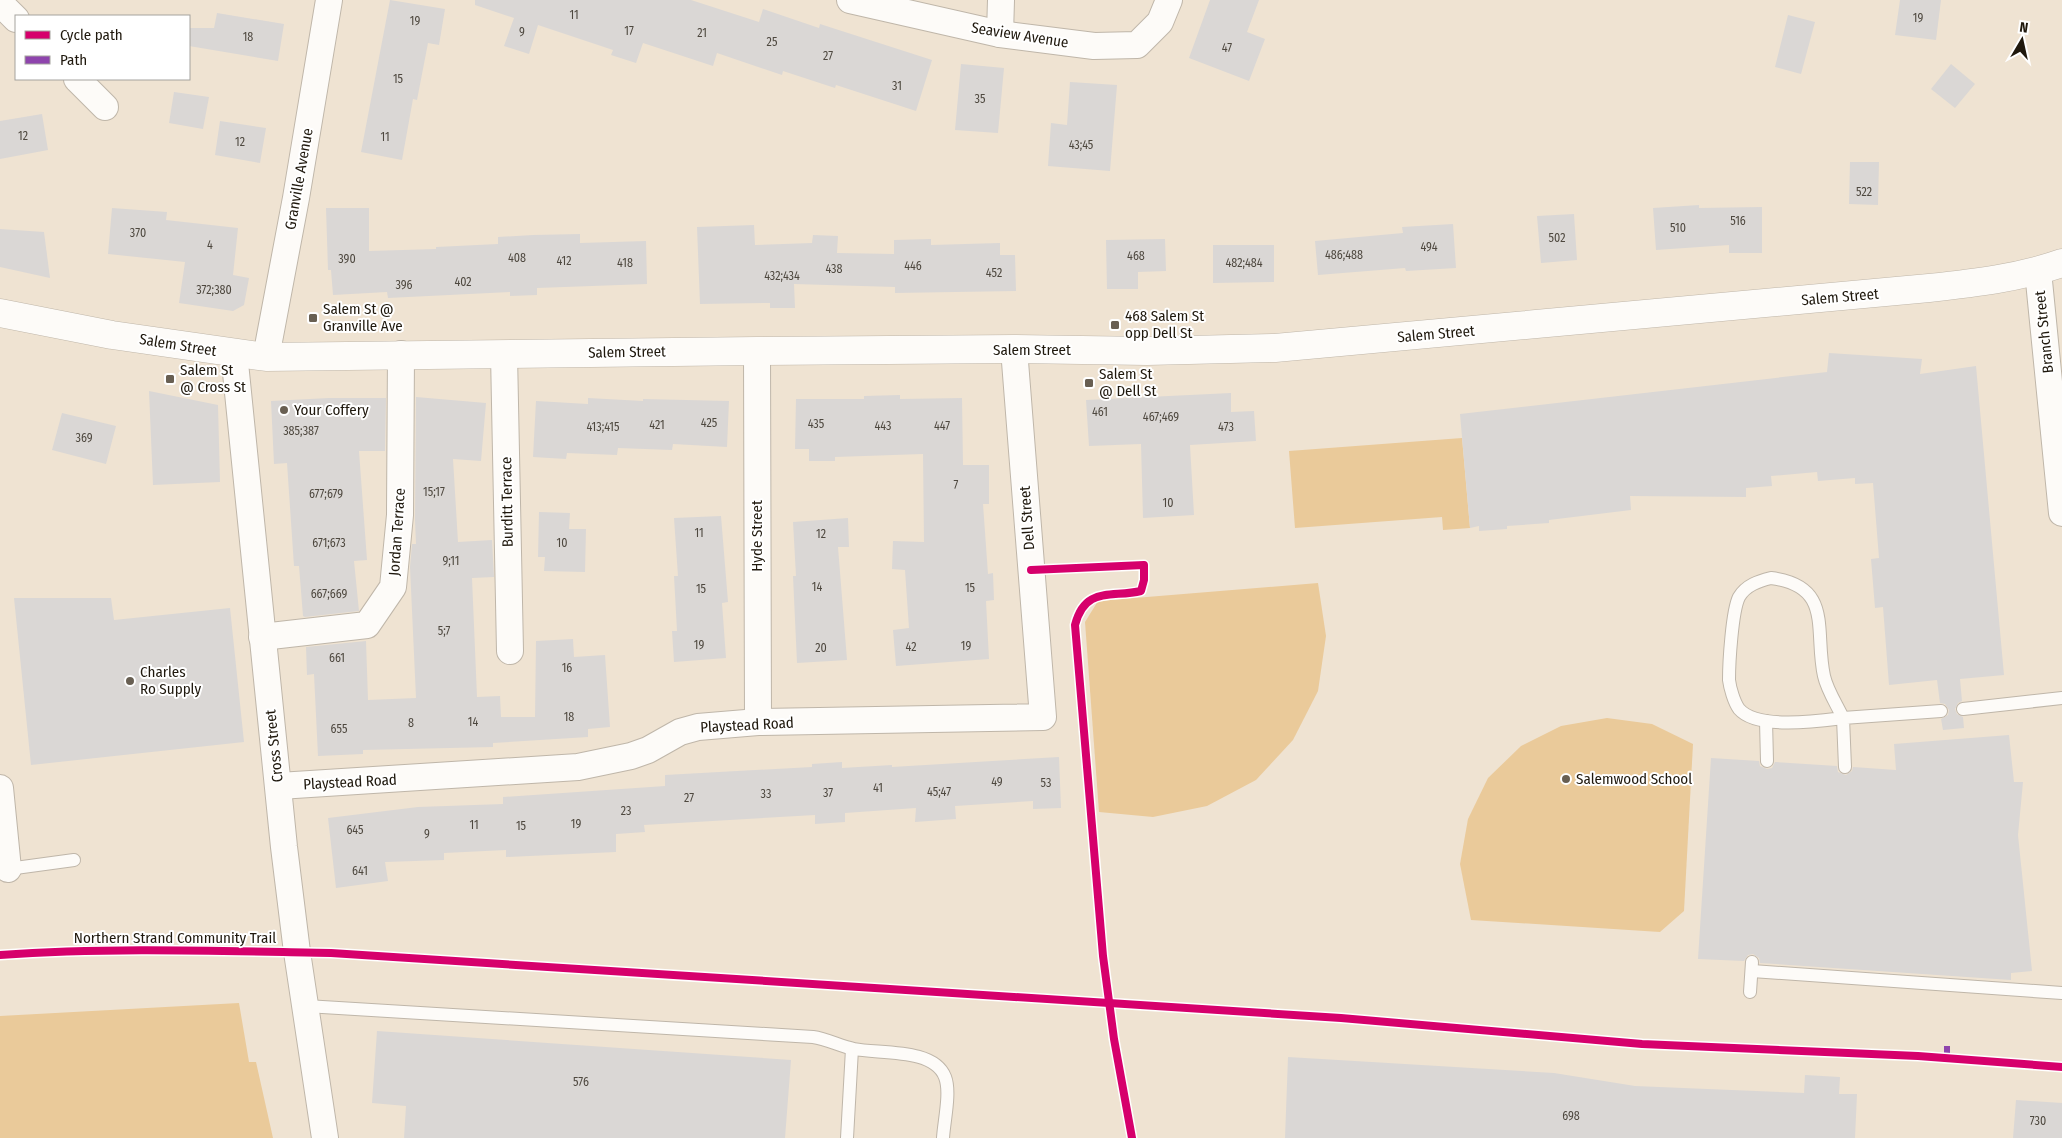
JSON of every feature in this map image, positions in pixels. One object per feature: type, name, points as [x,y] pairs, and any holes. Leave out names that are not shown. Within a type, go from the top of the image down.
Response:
[{"type":"main road","name":"Salem Street","points":[[0,313],[112,335],[266,357],[401,354],[1014,349],[1147,351],[1275,348],[1920,289],[1996,280],[2050,267]]},
{"type":"street","name":"Granville Avenue","points":[[266,357],[296,198],[328,0]]},
{"type":"street","name":"Seaview Avenue","points":[[850,0],[1000,34],[1094,46],[1137,45],[1160,22],[1169,0]]},
{"type":"street","points":[[1000,34],[1001,0]]},
{"type":"street","points":[[0,2],[15,18]]},
{"type":"street","points":[[78,80],[105,107]]},
{"type":"street","name":"Branch Street","points":[[2050,267],[2062,513]]},
{"type":"street","name":"Dell Street","points":[[1014,349],[1043,717]]},
{"type":"street","name":"Hyde Street","points":[[757,351],[758,722]]},
{"type":"street","name":"Cross Street","points":[[234,353],[284,847],[325,1138]]},
{"type":"street","name":"Jordan Terrace","points":[[262,637],[368,625],[393,587],[400,515],[401,354]]},
{"type":"street","name":"Burditt Terrace","points":[[504,354],[510,651]]},
{"type":"street","name":"Playstead Road","points":[[278,786],[578,767],[631,756],[648,750],[680,732],[698,727],[758,722],[1043,717]]},
{"type":"street","points":[[0,788],[8,869]]},
{"type":"lane","points":[[1845,767],[1843,718],[1824,677],[1819,624],[1814,601],[1805,589],[1796,584],[1771,578],[1747,587],[1739,597],[1732,634],[1729,682],[1740,709],[1751,716],[1766,721],[1795,722],[1843,718],[1941,711]]},
{"type":"lane","points":[[1962,709],[2062,698]]},
{"type":"lane","points":[[1766,721],[1767,761]]},
{"type":"lane","points":[[8,869],[74,860]]},
{"type":"lane","points":[[1750,992],[1752,967],[2062,993]]},
{"type":"lane","points":[[306,1006],[813,1037],[852,1049],[924,1057],[935,1063],[943,1072],[947,1084],[943,1138]]},
{"type":"lane","points":[[847,1138],[852,1049]]},
{"type":"shaded area","points":[[1462,438],[1470,528],[1443,530],[1442,517],[1295,528],[1289,451]]},
{"type":"shaded area","points":[[1318,583],[1326,636],[1318,691],[1293,740],[1256,780],[1207,806],[1153,817],[1099,812],[1085,622],[1098,601]]},
{"type":"shaded area","points":[[1607,718],[1652,724],[1693,744],[1684,911],[1660,932],[1471,920],[1460,864],[1468,819],[1488,778],[1521,746],[1561,726]]},
{"type":"shaded area","points":[[239,1003],[249,1062],[256,1062],[273,1138],[0,1138],[0,1016]]},
{"type":"building","points":[[390,0],[445,9],[439,45],[428,43],[417,100],[413,99],[402,160],[361,152]]},
{"type":"building","points":[[475,0],[691,0],[759,22],[763,9],[819,28],[820,24],[932,60],[916,111],[836,85],[835,88],[783,71],[782,75],[717,53],[713,66],[643,43],[636,63],[611,55],[613,50],[538,25],[529,54],[504,46],[514,18],[475,5]]},
{"type":"building","points":[[1210,0],[1259,0],[1247,32],[1265,39],[1249,81],[1189,58]]},
{"type":"building","points":[[1900,0],[1941,0],[1936,40],[1895,35]]},
{"type":"building","points":[[217,13],[284,24],[278,61],[190,46],[190,28],[214,28]]},
{"type":"building","points":[[1788,15],[1815,22],[1801,74],[1775,67]]},
{"type":"building","points":[[961,64],[1004,68],[998,133],[955,130]]},
{"type":"building","points":[[1951,64],[1975,84],[1955,108],[1931,89]]},
{"type":"building","points":[[1070,82],[1117,85],[1110,171],[1048,166],[1051,123],[1067,125]]},
{"type":"building","points":[[174,92],[209,97],[203,129],[169,123]]},
{"type":"building","points":[[42,114],[48,150],[0,159],[0,121]]},
{"type":"building","points":[[220,121],[266,128],[260,163],[215,155]]},
{"type":"building","points":[[1850,162],[1879,162],[1878,205],[1849,204]]},
{"type":"building","points":[[1699,205],[1699,208],[1762,207],[1762,253],[1729,253],[1729,245],[1656,250],[1653,208]]},
{"type":"building","points":[[112,208],[167,212],[166,220],[238,228],[233,275],[249,278],[244,305],[233,311],[179,303],[185,262],[108,254]]},
{"type":"building","points":[[326,208],[369,208],[369,251],[436,249],[436,247],[498,244],[498,237],[533,235],[580,234],[580,243],[646,241],[647,284],[537,288],[537,295],[510,296],[510,292],[388,298],[387,292],[333,295],[331,270],[328,270]]},
{"type":"building","points":[[1574,214],[1577,260],[1541,263],[1537,216]]},
{"type":"building","points":[[1453,224],[1456,268],[1406,271],[1405,268],[1318,275],[1315,241],[1403,233],[1402,227]]},
{"type":"building","points":[[754,225],[755,245],[812,243],[813,235],[838,236],[837,253],[894,254],[894,240],[931,239],[931,245],[1000,243],[1000,255],[1015,255],[1016,291],[895,293],[895,287],[794,284],[795,308],[770,308],[770,303],[700,304],[697,227]]},
{"type":"building","points":[[0,229],[44,232],[50,278],[0,267]]},
{"type":"building","points":[[1165,239],[1166,271],[1138,272],[1138,289],[1107,289],[1106,240]]},
{"type":"building","points":[[1213,245],[1274,245],[1274,282],[1213,283]]},
{"type":"building","points":[[1829,353],[1922,359],[1920,374],[1976,366],[2004,675],[1960,679],[1962,701],[1958,703],[1955,709],[1957,714],[1963,717],[1964,728],[1943,730],[1941,719],[1948,715],[1949,710],[1945,704],[1940,703],[1937,680],[1889,685],[1883,607],[1875,608],[1871,559],[1879,558],[1873,483],[1855,484],[1855,478],[1818,481],[1817,472],[1771,476],[1772,486],[1746,488],[1746,497],[1630,496],[1631,510],[1549,520],[1549,523],[1507,526],[1507,529],[1479,531],[1479,526],[1470,528],[1460,414],[1827,372]]},
{"type":"building","points":[[149,391],[218,405],[220,482],[153,485]]},
{"type":"building","points":[[1231,393],[1231,412],[1254,411],[1256,441],[1190,445],[1194,515],[1143,518],[1141,444],[1089,446],[1086,400]]},
{"type":"building","points":[[900,395],[900,399],[962,398],[963,465],[989,465],[989,504],[983,504],[988,574],[993,573],[994,600],[986,601],[989,659],[896,666],[893,630],[909,628],[905,570],[892,569],[893,541],[924,542],[923,454],[835,457],[835,461],[809,461],[809,449],[795,449],[796,399],[864,399],[864,396]]},
{"type":"building","points":[[416,397],[486,403],[481,461],[453,459],[458,542],[492,540],[494,577],[472,578],[477,697],[500,696],[501,717],[535,717],[536,641],[573,639],[574,657],[605,655],[610,727],[588,729],[588,737],[493,743],[493,747],[363,750],[363,754],[318,756],[314,674],[307,675],[306,647],[366,641],[368,700],[416,698],[410,567],[412,544],[416,544]]},
{"type":"building","points":[[386,398],[385,451],[359,451],[367,560],[354,561],[359,611],[305,617],[303,616],[299,566],[294,566],[287,463],[274,464],[271,401]]},
{"type":"building","points":[[588,398],[643,401],[643,399],[729,401],[727,447],[673,444],[672,450],[618,448],[617,455],[567,453],[566,459],[533,457],[536,401],[588,404]]},
{"type":"building","points":[[62,413],[116,426],[106,464],[52,450]]},
{"type":"building","points":[[539,512],[570,513],[569,529],[586,529],[585,572],[544,571],[545,557],[538,557]]},
{"type":"building","points":[[721,516],[728,602],[722,603],[726,658],[674,662],[672,631],[677,631],[674,576],[678,576],[674,518]]},
{"type":"building","points":[[848,518],[849,547],[838,547],[847,660],[797,663],[793,576],[796,576],[793,522]]},
{"type":"building","name":"Charles Ro Supply","points":[[14,598],[111,598],[114,620],[230,608],[244,742],[31,765]]},
{"type":"building","points":[[2009,735],[2014,782],[2023,782],[2018,835],[2032,971],[2011,973],[2011,980],[1760,963],[1759,958],[1753,954],[1748,955],[1744,961],[1698,959],[1711,758],[1759,761],[1760,766],[1767,769],[1772,768],[1775,762],[1837,766],[1838,772],[1846,775],[1852,771],[1853,767],[1896,770],[1894,744]]},
{"type":"building","points":[[1059,757],[1061,808],[1033,809],[1033,801],[955,806],[956,819],[915,822],[916,808],[845,813],[845,822],[815,824],[815,815],[644,825],[645,832],[616,834],[616,852],[506,857],[506,850],[444,853],[444,860],[385,862],[388,881],[336,888],[328,818],[418,807],[503,804],[503,797],[665,786],[665,775],[812,767],[812,764],[842,762],[842,768],[892,765],[892,767]]},
{"type":"building","points":[[377,1031],[791,1060],[785,1138],[404,1138],[406,1106],[372,1103]]},
{"type":"building","points":[[1288,1057],[1554,1073],[1635,1086],[1804,1093],[1805,1075],[1840,1077],[1839,1094],[1857,1094],[1855,1138],[1285,1138]]},
{"type":"building","points":[[2016,1100],[2062,1103],[2062,1138],[2013,1138]]},
{"type":"marked path","points":[[1947,1040],[1947,1058]]},
{"type":"cycle path","points":[[1031,570],[1144,565],[1144,580],[1141,591],[1100,596],[1092,599],[1085,604],[1079,613],[1075,625],[1103,956],[1114,1039],[1132,1138]]},
{"type":"cycle path","name":"Northern Strand Community Trail","points":[[0,955],[124,950],[331,953],[1341,1018],[1642,1044],[1918,1056],[2062,1067]]},
{"type":"place","name":"Salem St @ Granville Ave","points":[[313,318]]},
{"type":"place","name":"468 Salem St opp Dell St","points":[[1115,325]]},
{"type":"place","name":"Salem St @ Cross St","points":[[170,379]]},
{"type":"place","name":"Salem St @ Dell St","points":[[1089,383]]},
{"type":"place","name":"Your Coffery","points":[[284,410]]},
{"type":"place","name":"Charles Ro Supply","points":[[130,681]]},
{"type":"place","name":"Salemwood School","points":[[1566,779]]}]
